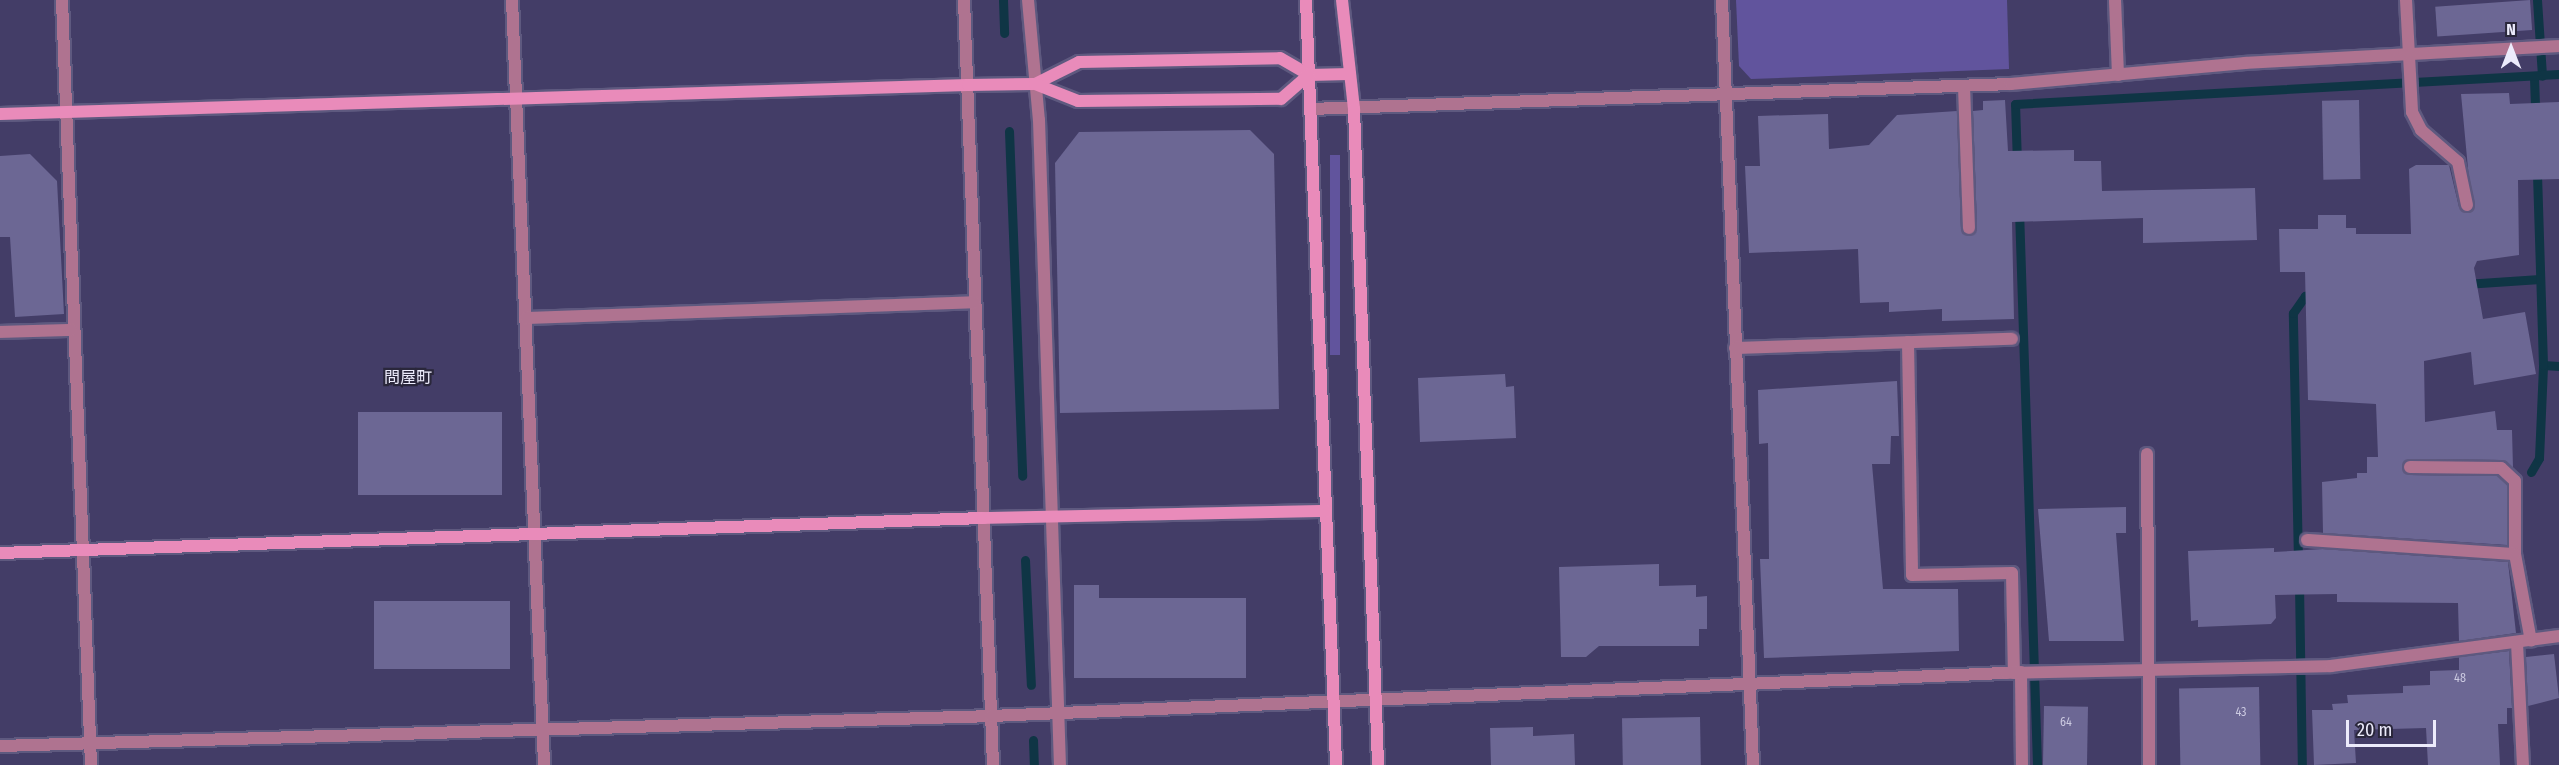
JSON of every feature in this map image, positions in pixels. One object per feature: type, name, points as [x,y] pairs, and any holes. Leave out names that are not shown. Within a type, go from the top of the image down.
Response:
[{"type":"street","points":[[62,0],[71,330],[84,550],[91,765]]},
{"type":"street","points":[[512,0],[544,765]]},
{"type":"street","points":[[964,0],[993,765]]},
{"type":"street","points":[[1028,0],[1035,84],[1048,516],[1060,765]]},
{"type":"street","points":[[1306,0],[1336,765]]},
{"type":"street","points":[[1342,0],[1354,109],[1378,765]]},
{"type":"street","points":[[1722,0],[1753,765]]},
{"type":"street","points":[[2115,0],[2118,75]]},
{"type":"street","points":[[2406,0],[2410,61],[2409,95],[2421,130],[2458,162],[2467,205]]},
{"type":"street","points":[[1310,109],[1964,86],[2118,75],[2410,61],[2547,48]]},
{"type":"street","points":[[1035,84],[1079,62],[1280,58],[1309,75],[1349,74]]},
{"type":"street","points":[[0,114],[1035,84],[1078,101],[1281,99],[1309,75]]},
{"type":"street","points":[[1964,86],[1969,228]]},
{"type":"street","points":[[526,318],[975,302]]},
{"type":"street","points":[[0,332],[71,330]]},
{"type":"street","points":[[1735,348],[2012,339]]},
{"type":"street","points":[[1908,342],[1912,575],[2012,573],[2026,672],[2022,765]]},
{"type":"street","points":[[2146,454],[2150,670],[2148,765]]},
{"type":"street","points":[[2410,467],[2501,468],[2516,481],[2516,554],[2531,640]]},
{"type":"street","points":[[0,553],[983,518],[1326,511]]},
{"type":"street","points":[[2307,540],[2516,554]]},
{"type":"street","points":[[0,746],[991,716],[2026,672],[2309,666],[2517,643],[2559,636]]},
{"type":"street","points":[[2517,643],[2523,765]]},
{"type":"shaded area","points":[[1736,0],[2007,0],[2009,69],[1751,79],[1739,66]]},
{"type":"shaded area","points":[[1330,155],[1340,155],[1340,355],[1330,355]]},
{"type":"building","points":[[2530,0],[2532,30],[2437,37],[2435,7]]},
{"type":"building","points":[[2509,93],[2510,104],[2559,102],[2559,179],[2518,180],[2519,255],[2477,261],[2474,268],[2483,319],[2525,312],[2536,374],[2474,385],[2471,352],[2424,361],[2425,422],[2495,411],[2497,430],[2512,430],[2513,468],[2501,460],[2410,459],[2402,467],[2410,475],[2498,476],[2507,485],[2507,545],[2323,533],[2322,482],[2357,478],[2357,473],[2367,473],[2367,457],[2378,457],[2376,404],[2308,400],[2305,272],[2280,272],[2279,229],[2318,229],[2318,215],[2346,215],[2346,228],[2356,228],[2356,234],[2411,234],[2409,169],[2416,165],[2449,165],[2459,207],[2472,211],[2461,94]]},
{"type":"building","points":[[2005,100],[2008,151],[2074,150],[2074,161],[2101,161],[2102,191],[2255,188],[2257,240],[2143,243],[2143,218],[2012,222],[2014,319],[1942,321],[1942,309],[1889,312],[1889,302],[1860,303],[1858,249],[1749,253],[1745,166],[1760,166],[1758,116],[1828,114],[1829,149],[1869,145],[1897,115],[1957,111],[1961,228],[1970,236],[1977,228],[1973,111],[1983,110],[1983,101]]},
{"type":"building","points":[[2359,100],[2360,179],[2323,180],[2322,101]]},
{"type":"building","points":[[1250,130],[1274,154],[1279,409],[1060,413],[1055,163],[1079,132]]},
{"type":"building","points":[[30,154],[57,181],[64,314],[15,317],[10,237],[0,237],[0,156]]},
{"type":"building","points":[[1505,374],[1506,387],[1514,386],[1516,438],[1420,442],[1418,378]]},
{"type":"building","points":[[1897,381],[1899,436],[1891,436],[1890,464],[1872,464],[1883,589],[1958,589],[1959,651],[1764,658],[1760,559],[1769,559],[1768,443],[1759,444],[1758,390]]},
{"type":"building","points":[[358,412],[502,412],[502,495],[358,495]]},
{"type":"building","points":[[2126,507],[2126,533],[2116,533],[2124,641],[2049,641],[2038,509]]},
{"type":"building","points":[[2274,548],[2274,552],[2323,549],[2508,562],[2516,633],[2459,641],[2458,603],[2337,602],[2337,594],[2275,595],[2276,618],[2271,624],[2198,627],[2198,620],[2191,621],[2188,551]]},
{"type":"building","points":[[1659,564],[1659,586],[1696,585],[1696,597],[1707,596],[1707,629],[1699,629],[1699,646],[1599,646],[1586,657],[1561,657],[1559,567]]},
{"type":"building","points":[[1074,585],[1099,585],[1099,598],[1246,598],[1246,678],[1074,678]]},
{"type":"building","points":[[374,601],[510,601],[510,669],[374,669]]},
{"type":"building","points":[[2509,651],[2512,708],[2507,708],[2507,724],[2498,724],[2500,765],[2428,765],[2426,728],[2354,730],[2356,763],[2314,765],[2312,710],[2333,710],[2332,704],[2348,703],[2347,695],[2403,693],[2403,686],[2430,685],[2430,671],[2459,670],[2459,657]]},
{"type":"building","points":[[2554,654],[2559,698],[2528,706],[2526,657]]},
{"type":"building","points":[[2259,687],[2260,765],[2180,765],[2179,688]]},
{"type":"building","points":[[2044,706],[2088,707],[2087,765],[2043,765]]},
{"type":"building","points":[[1700,717],[1701,765],[1623,765],[1622,718]]},
{"type":"building","points":[[1533,727],[1533,736],[1574,734],[1575,765],[1491,765],[1490,728]]},
{"type":"waterway","points":[[1003,0],[1004,33]]},
{"type":"waterway","points":[[2537,0],[2542,76]]},
{"type":"waterway","points":[[2017,163],[2015,104],[2559,74]]},
{"type":"waterway","points":[[2534,77],[2535,113]]},
{"type":"waterway","points":[[1009,131],[1022,476]]},
{"type":"waterway","points":[[2531,472],[2539,458],[2543,365],[2537,169]]},
{"type":"waterway","points":[[2019,210],[2037,765]]},
{"type":"waterway","points":[[2465,284],[2540,279]]},
{"type":"waterway","points":[[2298,561],[2293,313],[2305,296],[2317,295]]},
{"type":"waterway","points":[[2543,365],[2559,366]]},
{"type":"waterway","points":[[1025,560],[1031,685]]},
{"type":"waterway","points":[[2299,584],[2302,765]]},
{"type":"waterway","points":[[1033,740],[1034,765]]},
{"type":"district","name":"問屋町","points":[[408,378]]}]
